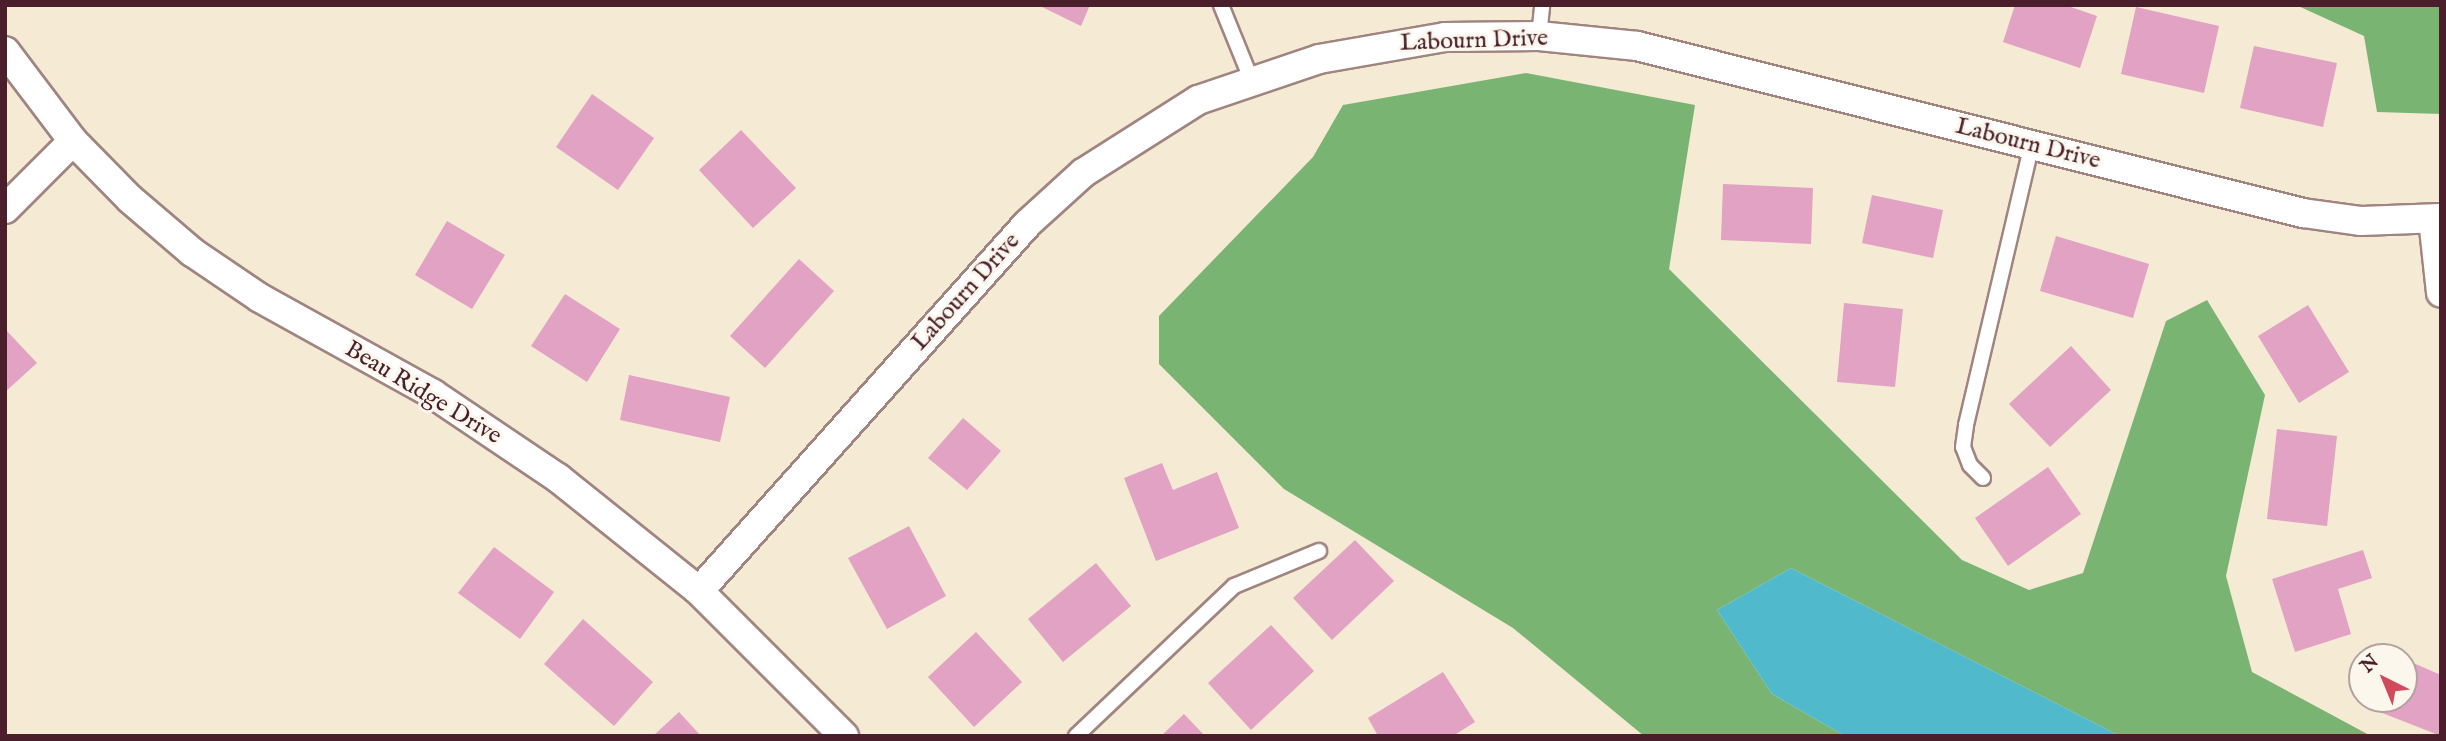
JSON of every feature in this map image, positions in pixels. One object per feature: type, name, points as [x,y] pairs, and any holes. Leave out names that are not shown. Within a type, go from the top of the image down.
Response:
[{"type":"street","name":"Labourn Drive","points":[[699,591],[1027,223],[1083,173],[1145,130],[1198,100],[1251,79],[1381,46],[1445,37],[1539,36],[1668,53],[2303,214],[2361,221],[2437,218]]},
{"type":"street","name":"Beau Ridge Drive","points":[[5,51],[73,141],[130,199],[192,252],[260,298],[433,394],[524,455],[699,591],[844,736]]},
{"type":"street","points":[[5,209],[73,141]]},
{"type":"street","points":[[2437,218],[2441,293]]},
{"type":"lane","points":[[1221,5],[1251,79]]},
{"type":"lane","points":[[1539,36],[1542,5]]},
{"type":"lane","points":[[1983,478],[1970,465],[1964,447],[1966,425],[2032,144]]},
{"type":"lane","points":[[1076,736],[1234,586],[1319,551]]},
{"type":"green space","points":[[2296,5],[2441,5],[2441,114],[2377,112],[2364,36]]},
{"type":"green space","points":[[1526,73],[1695,105],[1669,269],[1962,560],[2029,590],[2083,573],[2166,321],[2207,300],[2265,395],[2226,576],[2252,672],[2371,736],[2120,736],[1791,568],[1717,610],[1772,694],[1845,736],[1644,736],[1513,628],[1284,489],[1159,364],[1159,316],[1313,157],[1343,105]]},
{"type":"water","points":[[1791,568],[2120,736],[1845,736],[1772,694],[1717,610]]},
{"type":"building","points":[[1038,5],[1090,5],[1081,26]]},
{"type":"building","points":[[2015,5],[2065,5],[2097,16],[2080,68],[2003,42]]},
{"type":"building","points":[[2136,7],[2219,26],[2204,93],[2121,74]]},
{"type":"building","points":[[2254,46],[2337,63],[2323,127],[2240,108]]},
{"type":"building","points":[[592,94],[654,138],[618,190],[556,147]]},
{"type":"building","points":[[741,130],[796,188],[753,228],[699,170]]},
{"type":"building","points":[[1723,184],[1813,188],[1811,244],[1721,240]]},
{"type":"building","points":[[1872,195],[1943,210],[1933,258],[1862,243]]},
{"type":"building","points":[[447,221],[505,255],[472,309],[415,275]]},
{"type":"building","points":[[2056,236],[2149,264],[2133,318],[2040,291]]},
{"type":"building","points":[[799,259],[834,291],[765,368],[730,336]]},
{"type":"building","points":[[565,294],[620,329],[587,382],[531,346]]},
{"type":"building","points":[[1844,303],[1903,309],[1895,387],[1837,382]]},
{"type":"building","points":[[2308,305],[2349,372],[2299,403],[2258,336]]},
{"type":"building","points":[[5,329],[37,363],[5,392]]},
{"type":"building","points":[[2071,346],[2111,390],[2050,447],[2009,404]]},
{"type":"building","points":[[629,375],[730,397],[720,442],[620,420]]},
{"type":"building","points":[[963,418],[1001,451],[967,490],[928,458]]},
{"type":"building","points":[[2277,429],[2337,436],[2327,526],[2267,519]]},
{"type":"building","points":[[1162,463],[1173,490],[1217,472],[1239,528],[1156,561],[1124,478]]},
{"type":"building","points":[[2048,467],[2081,514],[2008,566],[1975,518]]},
{"type":"building","points":[[909,526],[946,596],[887,629],[848,558]]},
{"type":"building","points":[[1355,540],[1394,581],[1332,640],[1293,598]]},
{"type":"building","points":[[494,547],[554,592],[520,639],[458,593]]},
{"type":"building","points":[[2363,550],[2372,578],[2338,589],[2351,634],[2295,652],[2272,579]]},
{"type":"building","points":[[1096,563],[1131,606],[1063,662],[1028,619]]},
{"type":"building","points":[[583,619],[653,682],[614,726],[544,664]]},
{"type":"building","points":[[1271,625],[1314,671],[1251,730],[1208,683]]},
{"type":"building","points":[[976,632],[1022,682],[974,727],[928,677]]},
{"type":"building","points":[[2418,665],[2441,675],[2441,736],[2382,713],[2418,713]]},
{"type":"building","points":[[1443,672],[1475,722],[1453,736],[1378,736],[1368,718]]},
{"type":"building","points":[[679,712],[701,736],[653,736]]},
{"type":"building","points":[[1184,714],[1205,736],[1161,736]]}]
